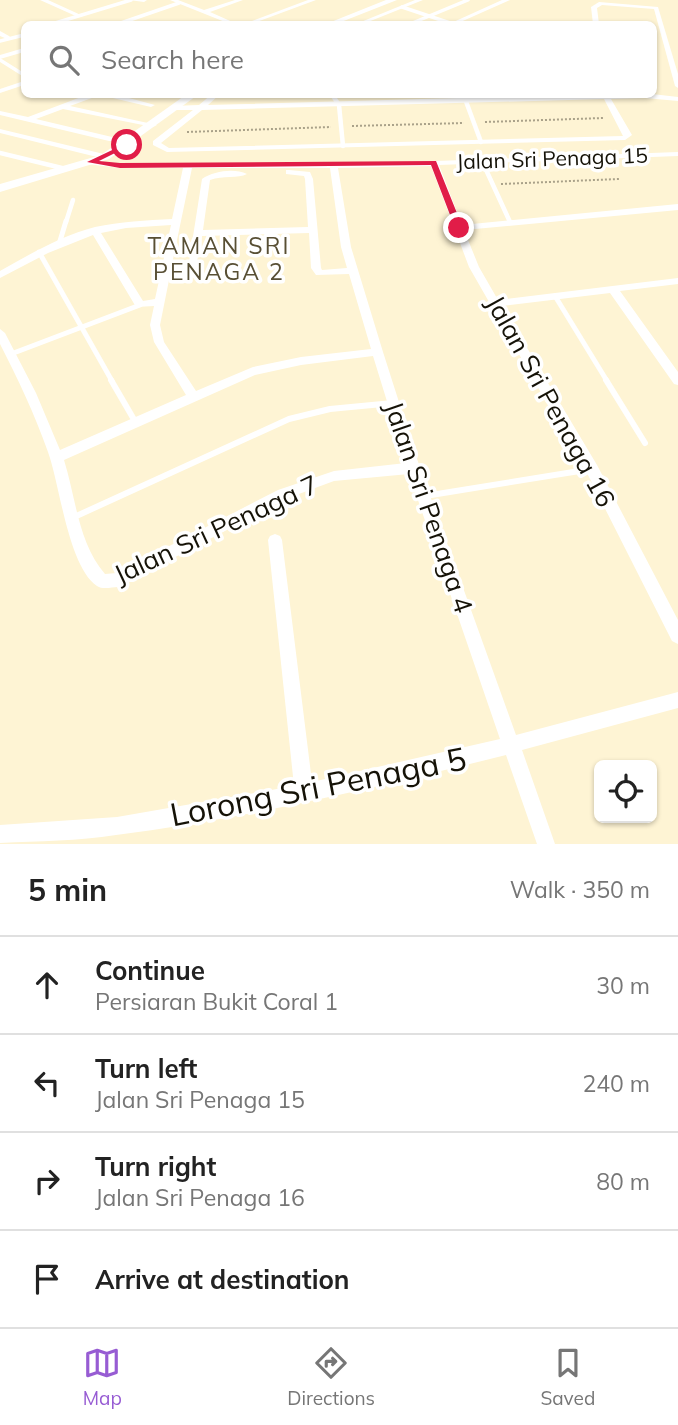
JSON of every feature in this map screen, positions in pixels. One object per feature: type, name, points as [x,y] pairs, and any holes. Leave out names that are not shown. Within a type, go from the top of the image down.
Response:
[{"type":"street","points":[[43,0],[80,16]]},
{"type":"street","points":[[131,0],[144,0]]},
{"type":"street","points":[[205,12],[240,0]]},
{"type":"street","points":[[255,21],[313,0]]},
{"type":"street","points":[[338,21],[393,0]]},
{"type":"street","points":[[367,21],[420,0]]},
{"type":"street","points":[[459,21],[507,0]]},
{"type":"street","points":[[176,1],[227,21]]},
{"type":"street","points":[[596,21],[594,7],[601,3],[658,10],[678,86]]},
{"type":"street","points":[[0,33],[7,37]]},
{"type":"street","points":[[0,58],[21,51]]},
{"type":"street","points":[[0,91],[21,84]]},
{"type":"street","points":[[657,97],[678,99]]},
{"type":"street","points":[[28,120],[79,98]]},
{"type":"street","points":[[118,98],[151,105]]},
{"type":"street","points":[[4,185],[66,170],[105,157],[189,98]]},
{"type":"street","points":[[212,98],[156,143],[161,149],[625,138],[628,135],[606,98]]},
{"type":"street","points":[[176,108],[339,105],[464,98]]},
{"type":"street","points":[[62,107],[153,125]]},
{"type":"street","points":[[0,113],[109,139]]},
{"type":"street","points":[[0,131],[105,157]]},
{"type":"street","name":"Jalan Sri Penaga 15","points":[[90,162],[120,166],[187,167],[334,165],[678,154]]},
{"type":"street","name":"Jalan Sri Penaga 16","points":[[433,163],[474,267],[498,303],[592,470],[678,636]]},
{"type":"street","name":"Jalan Sri Penaga 4","points":[[334,165],[346,247],[377,352],[414,468],[546,844]]},
{"type":"street","points":[[194,398],[159,342],[155,325],[187,167],[206,178],[219,174],[307,174],[319,273],[354,271]]},
{"type":"street","points":[[166,268],[193,265],[206,178]]},
{"type":"street","points":[[459,228],[678,208]]},
{"type":"street","points":[[0,275],[60,241],[95,230],[129,223],[176,222]]},
{"type":"street","points":[[95,230],[140,304],[159,302]]},
{"type":"street","points":[[198,233],[312,230]]},
{"type":"street","points":[[498,303],[678,281]]},
{"type":"street","points":[[613,289],[678,381]]},
{"type":"street","points":[[0,333],[57,457],[72,518]]},
{"type":"street","points":[[57,457],[253,371],[301,361],[377,352]]},
{"type":"street","name":"Jalan Sri Penaga 7","points":[[72,518],[92,572],[102,581],[118,580],[284,494],[334,476],[414,468]]},
{"type":"street","points":[[275,540],[304,791]]},
{"type":"street","points":[[511,746],[678,700]]},
{"type":"street","name":"Lorong Sri Penaga 5","points":[[0,834],[116,826],[304,791],[511,746]]},
{"type":"lane","points":[[62,21],[131,0]]},
{"type":"lane","points":[[418,21],[468,0]]},
{"type":"lane","points":[[126,21],[176,1]]},
{"type":"lane","points":[[402,7],[444,21]]},
{"type":"lane","points":[[7,37],[21,35]]},
{"type":"lane","points":[[0,41],[21,35]]},
{"type":"lane","points":[[0,58],[21,73]]},
{"type":"lane","points":[[335,98],[339,105],[343,145]]},
{"type":"lane","points":[[464,98],[481,142]]},
{"type":"lane","points":[[0,153],[66,170]]},
{"type":"lane","points":[[482,161],[495,184],[510,223]]},
{"type":"lane","points":[[60,241],[73,200]]},
{"type":"lane","points":[[39,252],[79,327],[136,423]]},
{"type":"lane","points":[[555,296],[645,443]]},
{"type":"lane","points":[[11,354],[140,304]]},
{"type":"lane","points":[[72,518],[289,419],[330,409],[393,402]]},
{"type":"lane","points":[[425,496],[592,470]]},
{"type":"path","points":[[169,132],[618,117]]},
{"type":"path","points":[[495,184],[619,179]]},
{"type":"district","name":"TAMAN SRI PENAGA 2","points":[[219,258]]},
{"type":"route","points":[[127,145],[90,162],[120,166],[433,163],[459,228]]}]
